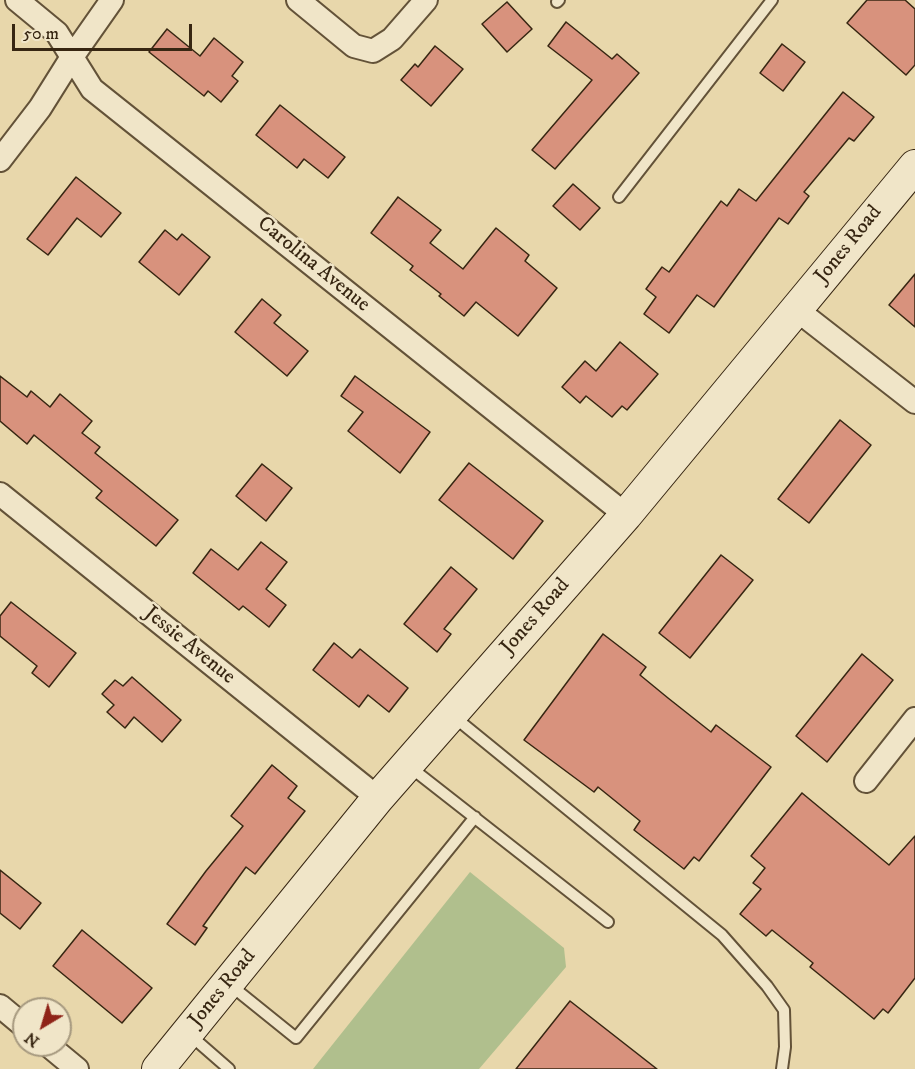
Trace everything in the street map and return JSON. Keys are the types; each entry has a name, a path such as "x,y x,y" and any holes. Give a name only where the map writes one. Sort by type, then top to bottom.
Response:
{"street":[{"name":"Carolina Avenue","path":"17,0 57,33 92,89 626,515"},
{"path":"0,160 40,108 112,0"},
{"path":"298,0 354,46 373,51 392,39 426,0"},
{"name":"Jones Road","path":"158,1069 378,798 626,515 915,166"},
{"path":"797,310 915,402"},
{"name":"Jessie Avenue","path":"0,494 378,798"},
{"path":"866,781 915,720"},
{"path":"0,1006 12,1016"},
{"path":"62,1057 77,1069"}],"lane":[{"path":"619,197 772,0"},
{"path":"451,714 722,935 767,986 784,1010 785,1047 782,1069"},
{"path":"407,765 608,922"},
{"path":"228,983 296,1038 475,818"},
{"path":"187,1033 229,1069"}],"green space":[{"path":"470,872 564,948 566,967 479,1069 313,1069"}],"building":[{"path":"867,0 905,0 915,9 915,65 906,75 847,23"},
{"path":"507,2 532,29 507,52 482,24"},
{"path":"566,22 612,59 617,54 639,73 555,169 532,150 592,80 548,46"},
{"path":"167,29 200,56 214,38 243,62 232,76 238,81 221,102 208,91 204,96 149,52"},
{"path":"782,44 805,62 783,91 760,73"},
{"path":"435,46 463,69 431,106 401,80 415,64 418,67"},
{"path":"843,92 874,117 854,141 849,138 804,192 809,196 788,224 779,218 714,307 697,295 669,333 644,314 656,297 646,289 662,267 669,272 721,201 727,206 739,189 756,201"},
{"path":"280,105 345,157 328,178 304,159 297,168 256,135"},
{"path":"76,177 121,213 101,237 77,218 48,255 27,239"},
{"path":"573,184 600,208 580,230 553,206"},
{"path":"398,197 441,230 430,243 463,269 496,228 529,255 525,261 557,288 518,336 476,302 464,316 439,296 441,294 410,270 413,266 371,233"},
{"path":"165,230 177,240 182,234 210,257 179,295 139,262"},
{"path":"915,274 915,327 889,305"},
{"path":"262,299 281,315 274,323 308,351 287,376 235,332"},
{"path":"620,342 658,374 627,410 622,406 612,417 586,396 580,403 562,387 585,361 596,371"},
{"path":"0,376 27,397 31,391 50,407 60,394 92,421 82,433 100,447 95,453 178,520 156,546 96,498 102,491 34,435 27,444 0,421"},
{"path":"355,376 430,432 400,473 348,431 363,412 341,396"},
{"path":"840,420 871,445 809,523 778,499"},
{"path":"469,463 543,521 513,559 439,500"},
{"path":"262,464 292,488 266,521 236,496"},
{"path":"261,542 287,562 266,589 286,605 269,627 243,606 239,610 193,573 211,549 238,570"},
{"path":"721,555 753,580 690,658 659,633"},
{"path":"451,567 477,589 444,629 451,634 437,652 404,624"},
{"path":"11,602 76,653 49,687 32,673 37,666 0,636 0,616"},
{"path":"603,634 646,667 640,675 668,698 711,732 716,725 771,767 699,861 694,857 684,869 634,830 640,821 598,787 594,792 524,740"},
{"path":"334,643 352,658 360,649 408,688 389,712 368,695 359,707 313,670"},
{"path":"862,654 893,680 827,762 796,736"},
{"path":"132,677 181,720 162,742 134,717 125,728 107,712 114,705 102,694 115,680 123,686"},
{"path":"272,765 297,786 288,798 305,811 255,874 246,867 203,926 207,928 195,945 167,924 243,826 231,816"},
{"path":"802,793 889,865 915,836 915,978 888,1013 883,1009 874,1019 810,967 813,963 772,930 766,936 740,914 761,889 753,883 765,868 751,856"},
{"path":"0,870 41,903 20,929 0,913"},
{"path":"82,930 152,988 122,1023 53,966"},
{"path":"570,1001 657,1069 516,1069"}]}
